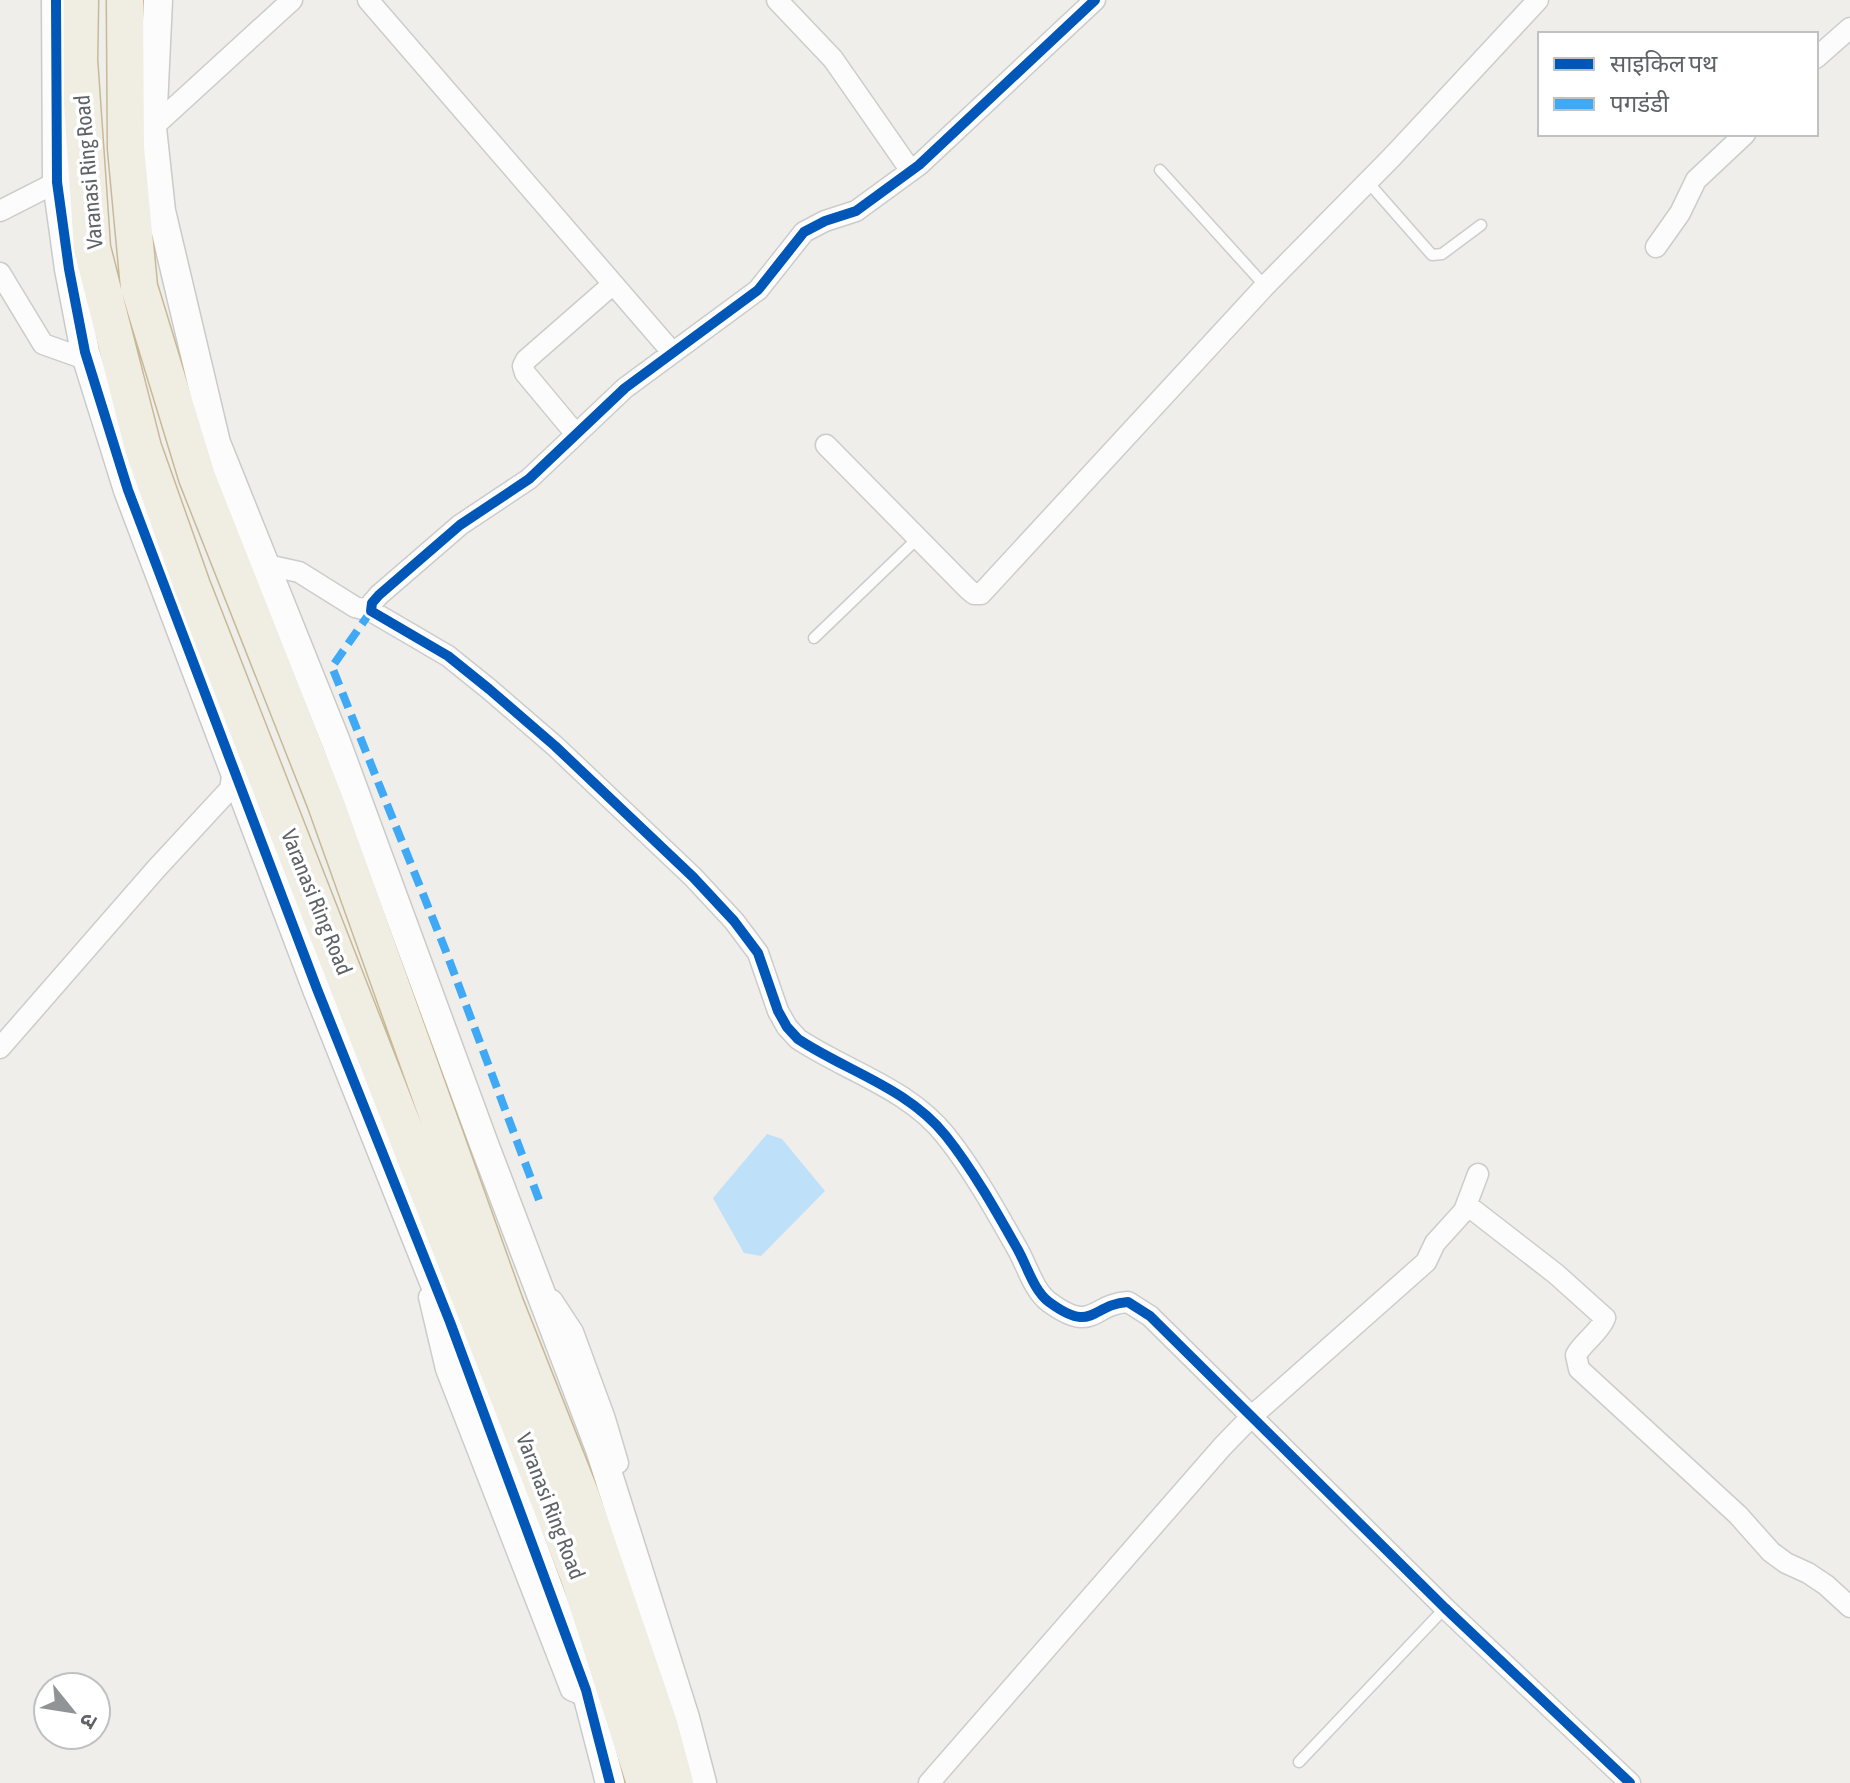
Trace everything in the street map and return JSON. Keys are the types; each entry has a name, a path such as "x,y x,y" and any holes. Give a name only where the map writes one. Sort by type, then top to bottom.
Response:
{"highway":[{"name":"Varanasi Ring Road","path":"80,0 79,60 92,248 143,448 192,586 579,1577 645,1783"},
{"path":"125,0 126,148 139,287 197,477 325,801 505,1304 581,1496 659,1724 675,1783"}],"street":[{"path":"56,0 57,182 69,269 88,360 128,490 233,771 450,1322 587,1697 610,1783"},
{"path":"158,0 152,128 161,211 216,443 336,742 600,1449 685,1718 702,1783"},
{"path":"152,128 292,0"},
{"path":"368,0 672,352"},
{"path":"777,0 846,76 911,171"},
{"path":"371,611 372,603 379,595 460,525 529,479 625,388 758,290 804,232 856,211 911,171 1095,0"},
{"path":"826,445 968,589 974,594 981,594 1265,286 1538,0"},
{"path":"1818,56 1850,28"},
{"path":"1656,247 1680,213 1696,180 1743,136"},
{"path":"0,211 57,182"},
{"path":"0,273 43,344 88,360"},
{"path":"575,433 525,373 523,366 526,360 613,284"},
{"path":"267,565 299,572 355,607 371,611 448,656 555,746 693,877 734,921 758,953 778,1011 798,1039 889,1090 927,1116 944,1134 991,1205 1038,1289 1049,1302 1076,1316 1087,1318 1120,1302 1137,1306 1445,1608 1630,1783"},
{"path":"0,1048 230,789 233,771"},
{"path":"929,1783 1222,1447 1252,1416 1426,1262 1435,1243 1467,1205 1478,1174"},
{"path":"1467,1205 1556,1274 1605,1318 1601,1328 1584,1341 1576,1355 1579,1369 1738,1515 1771,1552 1808,1573 1850,1607"}],"lane":[{"path":"1160,170 1265,286"},
{"path":"1367,181 1432,255 1442,254 1481,225"},
{"path":"814,638 918,538"},
{"path":"1299,1762 1445,1608"}],"water":[{"path":"767,1134 782,1139 825,1191 761,1256 744,1253 713,1198"}],"marked path":[{"path":"371,611 332,667 445,949 539,1200"}],"cycle path":[{"path":"56,0 57,182 85,352 128,490 317,989 450,1322 586,1690 610,1783"},
{"path":"1095,0 919,165 856,211 804,232 758,290 625,388 529,479 460,525 379,595 372,603 371,611 448,656 489,689 555,746 693,877 734,921 758,953 778,1011 798,1039 895,1093 931,1119 975,1177 1035,1285 1049,1302 1064,1312 1084,1317 1128,1302 1150,1316 1445,1608 1630,1783"}]}
